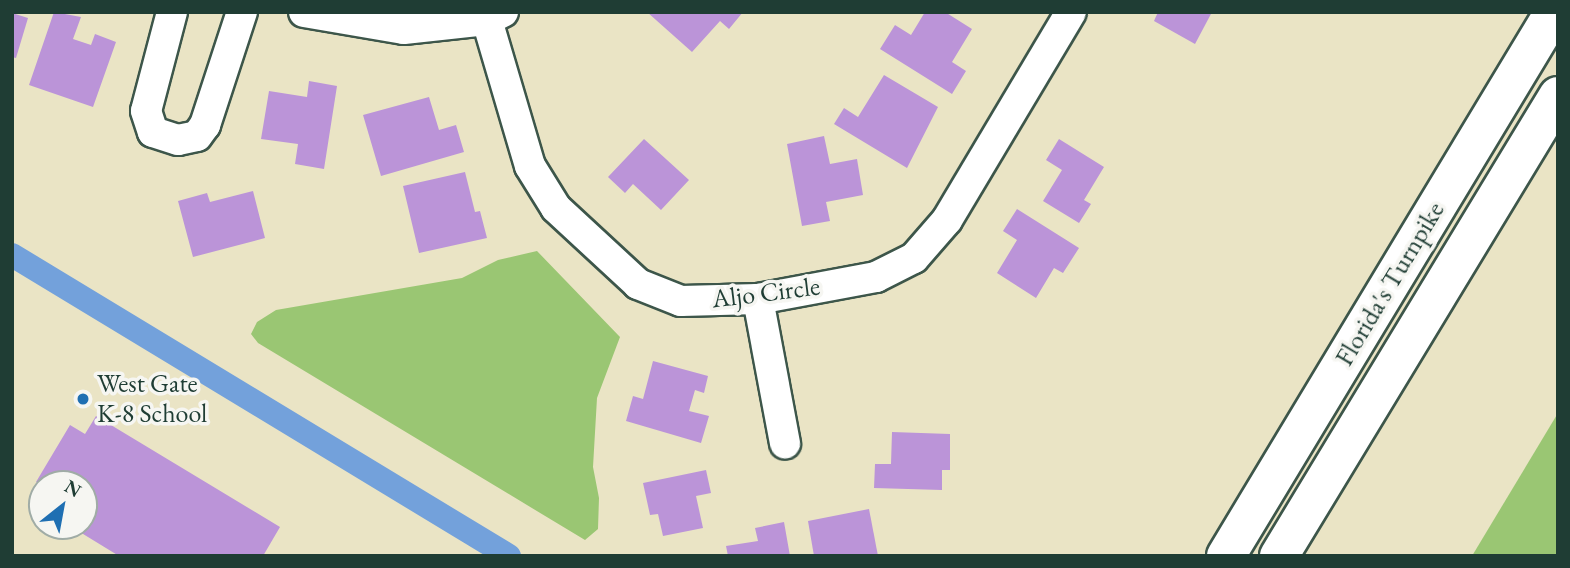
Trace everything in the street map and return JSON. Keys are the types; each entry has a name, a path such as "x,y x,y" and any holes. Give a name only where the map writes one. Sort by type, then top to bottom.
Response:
{"highway":[{"name":"Florida's Turnpike","path":"1226,556 1554,12"},
{"name":"Florida's Turnpike","path":"1279,556 1558,96"}],"street":[{"path":"172,12 146,111 153,132 178,140 197,136 205,125 242,12"},
{"path":"304,12 404,29 495,16"},
{"name":"Aljo Circle","path":"495,16 530,166 556,208 638,284 681,301 758,299 876,277 914,258 947,220 1071,12"},
{"path":"758,299 785,443"}],"green space":[{"path":"537,251 620,337 597,398 593,467 599,498 598,529 585,540 258,343 251,334 257,322 276,310 462,278 498,260"},
{"path":"1558,413 1558,556 1472,556"}],"building":[{"path":"54,12 81,17 73,39 91,45 95,34 116,42 93,107 29,85"},
{"path":"647,12 743,12 729,29 720,21 692,52"},
{"path":"925,12 945,12 972,29 952,62 966,71 952,94 880,49 895,25 911,35"},
{"path":"1158,12 1212,12 1195,44 1154,21"},
{"path":"12,13 28,18 16,58 12,57"},
{"path":"884,75 938,107 907,168 834,124 844,108 858,117"},
{"path":"309,81 337,86 324,169 295,164 298,144 261,139 269,91 307,97"},
{"path":"429,97 439,130 456,125 464,152 381,176 363,115"},
{"path":"824,136 830,164 857,159 863,195 826,202 830,221 802,226 787,144"},
{"path":"644,139 689,180 661,210 633,184 625,193 608,177"},
{"path":"1059,139 1104,167 1084,200 1091,204 1079,223 1043,201 1062,170 1046,160"},
{"path":"465,172 475,212 480,211 487,238 419,253 403,186"},
{"path":"253,191 265,238 193,257 178,201 207,193 210,202"},
{"path":"1017,209 1079,248 1063,273 1054,268 1036,298 997,273 1017,240 1003,231"},
{"path":"653,361 708,376 704,393 695,390 689,411 709,416 701,443 626,421 633,396 643,399"},
{"path":"96,416 280,527 263,556 119,556 93,540 98,540 98,470 43,470 70,425 85,434"},
{"path":"892,432 950,434 950,470 942,470 942,490 874,488 875,464 891,464"},
{"path":"706,470 711,493 696,496 703,528 663,536 658,514 650,515 643,483"},
{"path":"869,509 878,556 814,556 808,521"},
{"path":"784,522 790,556 728,556 726,546 758,541 755,528"}],"waterway":[{"path":"12,255 509,556"}],"place":[{"name":"West Gate K-8 School","path":"83,399"}]}
